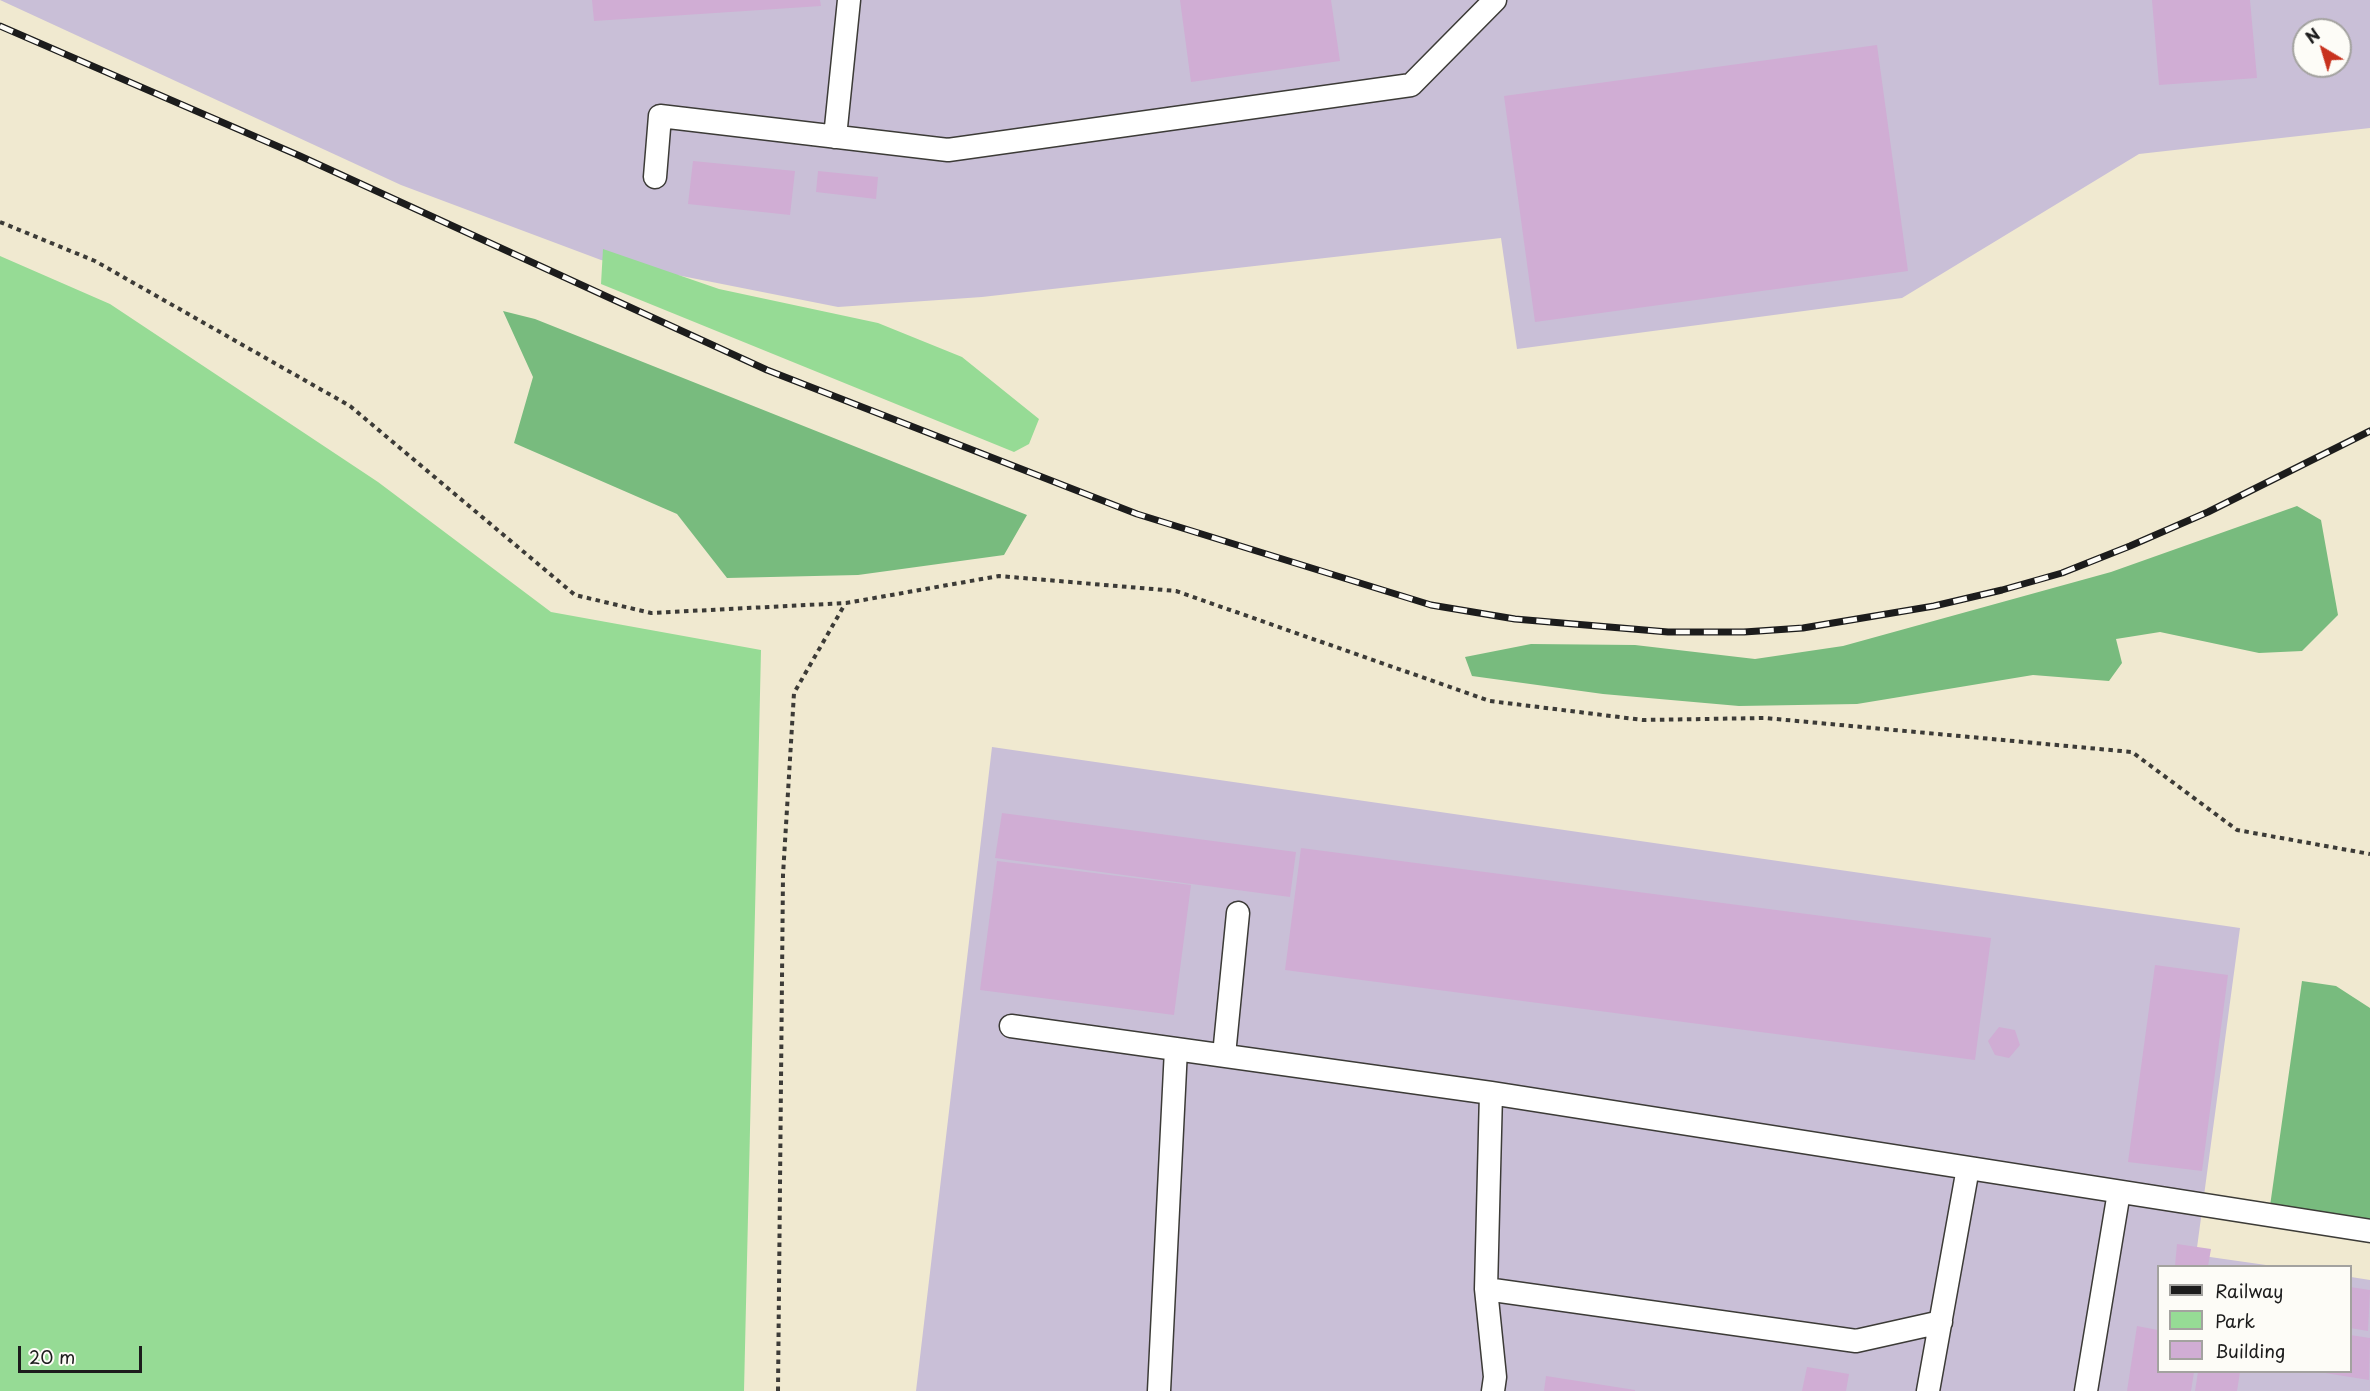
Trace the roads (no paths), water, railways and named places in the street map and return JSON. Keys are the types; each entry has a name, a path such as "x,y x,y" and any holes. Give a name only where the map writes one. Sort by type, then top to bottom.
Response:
{"lane":[{"path":"835,137 849,0"},
{"path":"655,177 660,116 948,150 1411,85 1495,0"},
{"path":"1224,1055 1239,913"},
{"path":"1011,1026 1491,1093 2370,1231"},
{"path":"1158,1391 1176,1049"},
{"path":"1491,1093 1486,1289 1495,1377 1493,1391"},
{"path":"1928,1391 1968,1168"},
{"path":"2086,1391 2119,1192"},
{"path":"1486,1289 1856,1341 1941,1322"}],"railway":[{"path":"0,26 300,156 767,370 1137,514 1431,605 1515,619 1668,632 1744,632 1803,628 1934,606 2062,573 2130,546 2208,512 2370,431"}]}
